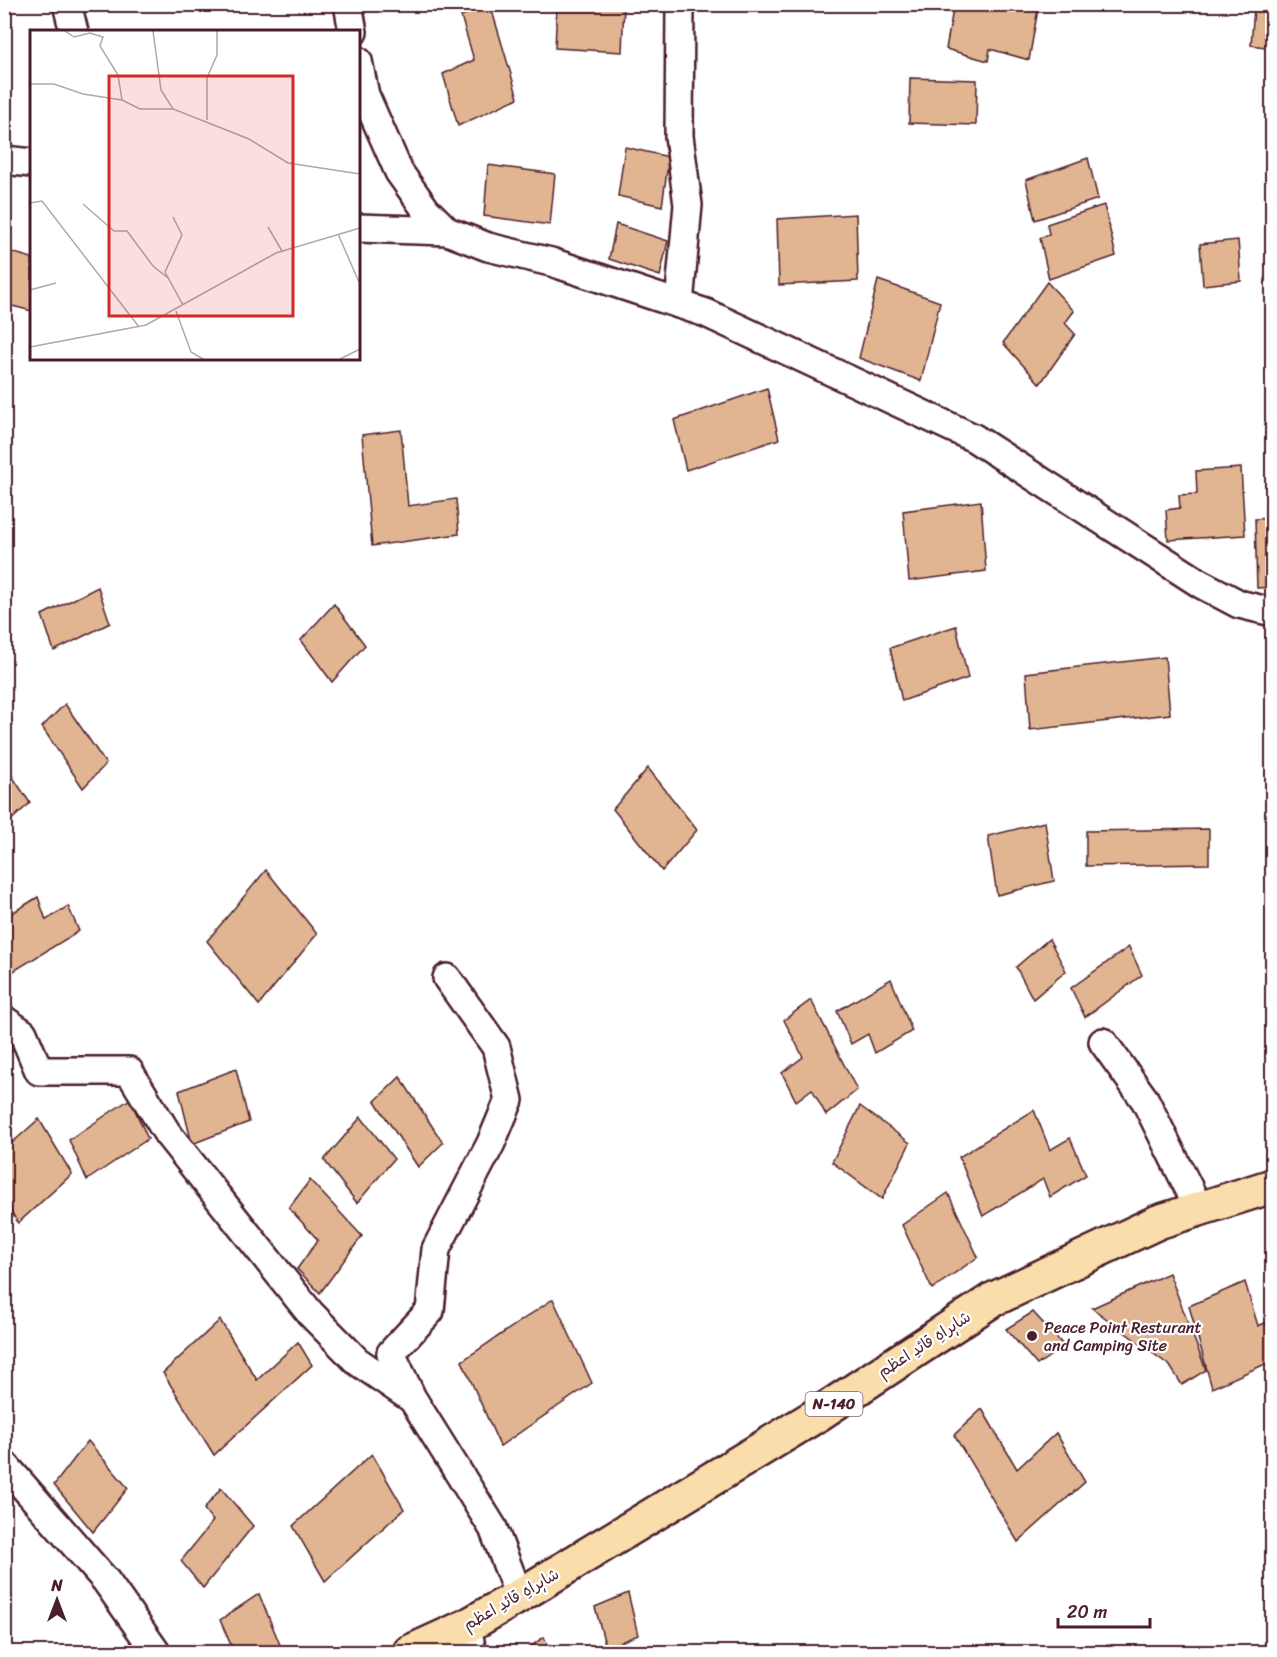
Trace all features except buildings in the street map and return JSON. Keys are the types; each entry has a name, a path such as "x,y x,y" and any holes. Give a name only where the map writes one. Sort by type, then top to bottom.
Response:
{"highway":[{"name":"شاہراہِ قائدِ اعظم","path":"410,1653 470,1639 519,1596 817,1415 992,1300 1158,1222 1272,1186"}],"street":[{"path":"67,4 74,30"},
{"path":"348,4 353,30"},
{"path":"679,304 688,205 679,136 680,4"},
{"path":"360,71 365,95 399,172 426,210 447,231"},
{"path":"4,160 30,163"},
{"path":"360,228 447,231 488,247 551,262 706,314 974,438 1201,584 1239,604 1272,612"},
{"path":"447,978 496,1047 509,1100 491,1143 436,1249 430,1311 391,1353 412,1398 493,1528 519,1596"},
{"path":"4,1020 23,1033 39,1071 129,1071 167,1133 310,1313 357,1361 412,1398"},
{"path":"1103,1042 1145,1100 1199,1209"},
{"path":"4,1464 106,1581 156,1653"}],"place":[{"name":"Peace Point Resturant and Camping Site","path":"1032,1336"}]}
